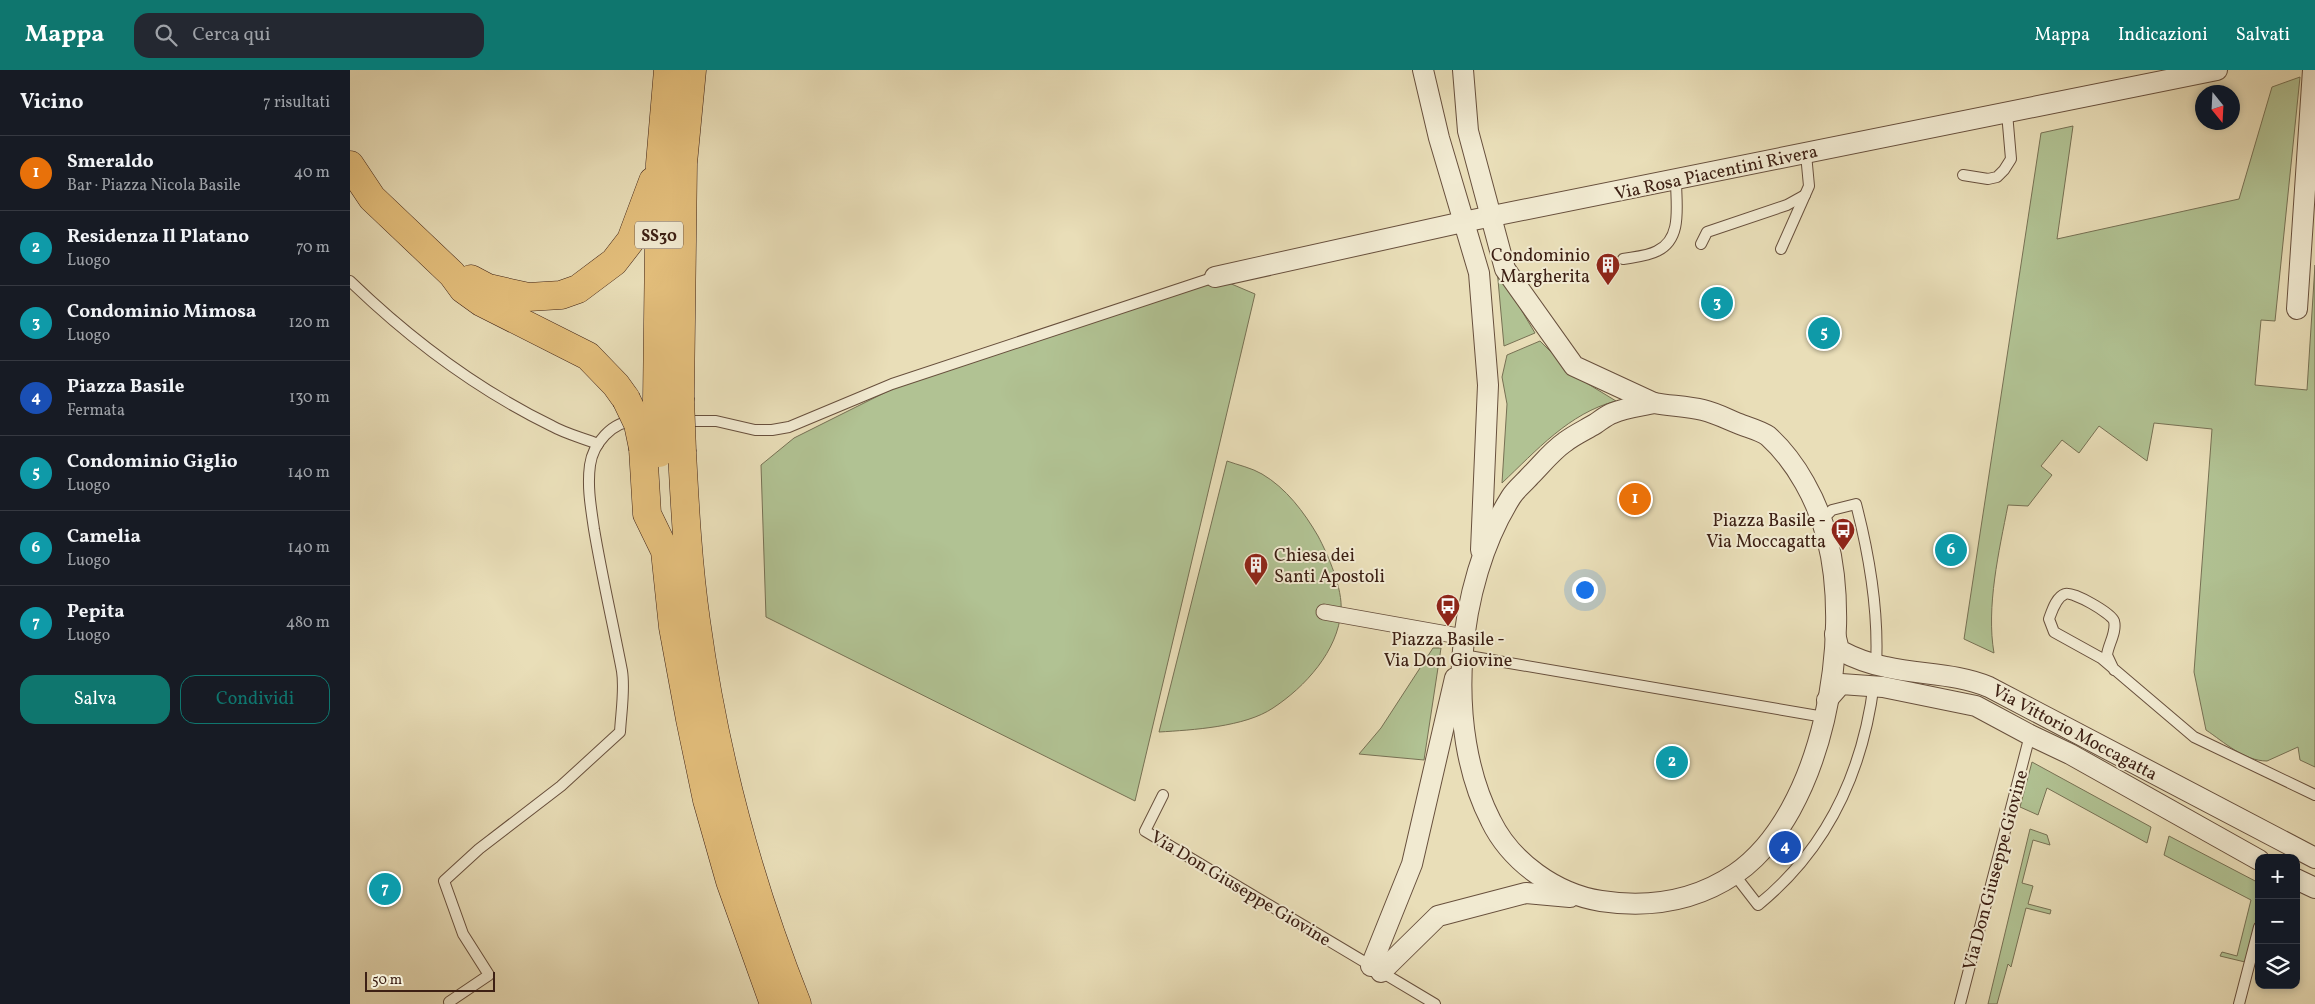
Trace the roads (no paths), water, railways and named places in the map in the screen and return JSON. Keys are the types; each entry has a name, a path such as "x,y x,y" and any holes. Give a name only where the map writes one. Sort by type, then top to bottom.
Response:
{"highway":[{"name":"SS30","path":"668,70 660,164 668,399"},
{"name":"SS30","path":"676,548 661,451 668,399 683,163 692,70"},
{"path":"452,274 470,278 488,288 528,297 561,295 578,289 614,262 631,240 660,164"},
{"path":"350,165 372,198 452,274 463,289 482,302 588,356 616,385 626,399 638,424 661,451 647,514 676,548 700,648 728,793 750,873 798,1004"},
{"path":"676,548 673,627 707,800 730,881 774,1004"}],"street":[{"path":"1376,969 1412,864 1463,646 1481,557 1488,385 1478,273 1439,138 1423,70"},
{"path":"1463,70 1468,131 1505,269 1574,366 1654,404"},
{"name":"Via Rosa Piacentini Rivera","path":"1216,277 1463,222 1491,218 2218,70"},
{"path":"2297,309 2313,70"},
{"path":"1376,969 1438,916 1526,893 1626,904 1664,902 1700,892 1734,874 1764,847 1788,812 1808,773 1826,709 1832,681 1837,606 1828,538 1806,480 1766,434 1703,410 1654,404 1613,412 1564,442 1512,494 1481,557"},
{"path":"1324,612 1463,646"},
{"name":"Via Vittorio Moccagatta","path":"1835,632 1839,650 1856,659 1967,680 1989,687 2315,858"},
{"path":"1463,646 1463,704 1467,740 1474,780 1492,824 1513,853 1527,866 1568,892 1587,899"},
{"name":"Via Vittorio Moccagatta","path":"1826,709 1841,684 1874,686 1968,703 1986,710 2030,735 2070,754 2255,858"},
{"path":"2300,881 2315,888"}],"lane":[{"path":"1963,175 1988,179 1997,177 2004,170 2012,158 2007,113"},
{"path":"1781,249 1809,186 1806,154"},
{"path":"1623,259 1656,252 1668,244 1676,232 1676,180"},
{"path":"1701,244 1707,232 1787,205 1805,195"},
{"path":"449,1002 489,975 463,934 444,881 479,849 561,786 620,732 622,674 601,569 589,493 590,464 598,444 609,431 624,421 716,420 755,430 789,427 892,384 1216,277"},
{"path":"350,281 383,312 474,382 552,427 598,444"},
{"path":"1734,874 1758,905 1785,882 1815,846 1847,786 1866,732 1876,664 1876,607 1864,533 1856,504 1832,510 1821,521"},
{"path":"2114,670 2107,655 2114,629 2113,618 2069,593 2063,594 2058,598 2050,616 2049,622 2052,629 2096,655 2194,737 2315,795"},
{"path":"1463,646 1826,709"},
{"name":"Via Don Giuseppe Giovine","path":"1960,1004 2030,735"},
{"name":"Via Don Giuseppe Giovine","path":"1163,795 1145,831 1435,1004"},
{"path":"2239,1004 2255,942"}],"place":[{"name":"Condominio Margherita","path":"1608,286"},
{"name":"Condominio Mimosa","path":"1717,303"},
{"name":"Condominio Giglio","path":"1824,333"},
{"name":"Smeraldo","path":"1635,499"},
{"name":"Camelia","path":"1951,550"},
{"name":"Piazza Basile - Via Moccagatta","path":"1843,551"},
{"name":"Chiesa dei Santi Apostoli","path":"1256,586"},
{"name":"Piazza Basile - Via Don Giovine","path":"1448,627"},
{"name":"Residenza Il Platano","path":"1672,762"},
{"name":"Piazza Basile","path":"1785,847"},
{"name":"Pepita","path":"385,889"}]}
